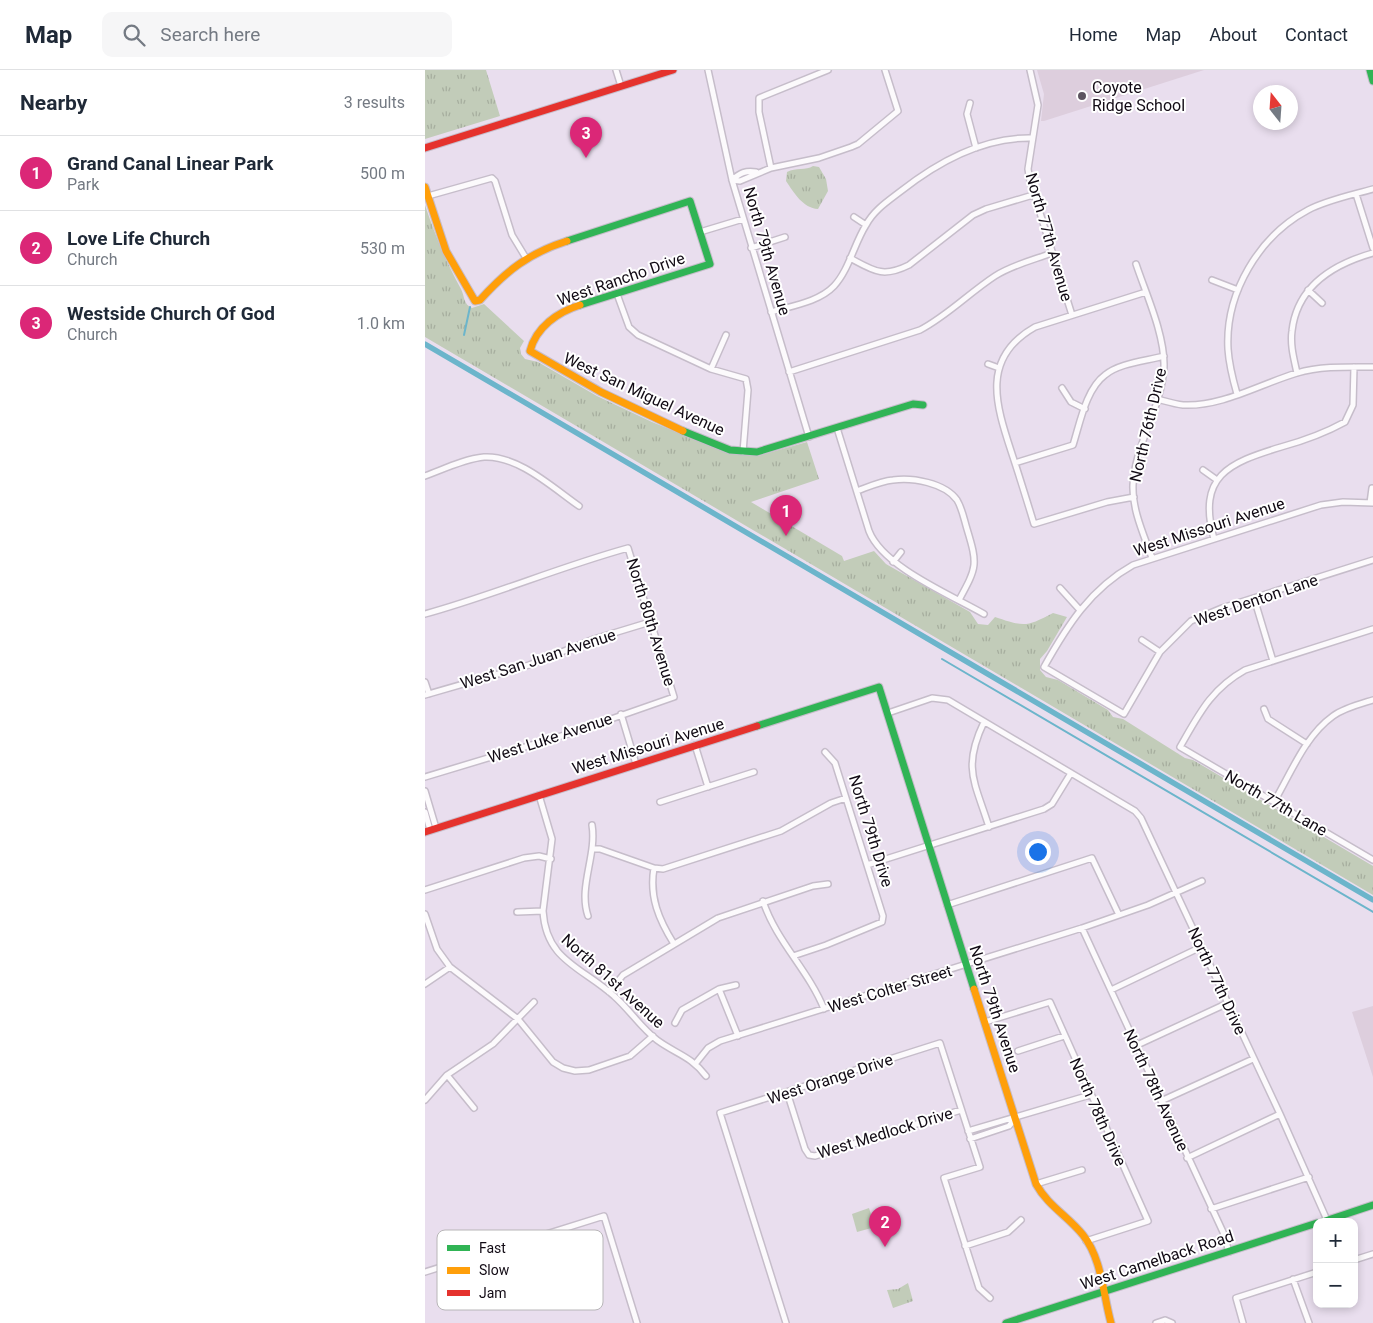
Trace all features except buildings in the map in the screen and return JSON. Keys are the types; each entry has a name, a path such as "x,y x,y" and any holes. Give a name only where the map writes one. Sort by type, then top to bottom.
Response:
{"street":[{"path":"616,70 621,86"},
{"path":"425,148 673,70"},
{"name":"North 79th Avenue","path":"708,70 732,180 809,437"},
{"path":"771,168 759,112 759,98 828,70"},
{"path":"732,180 738,174 749,171 756,172 819,158 858,144 898,111 885,70"},
{"name":"North 77th Avenue","path":"1030,70 1038,105 1028,169 1033,195 1072,315"},
{"path":"1370,70 1373,81"},
{"path":"970,103 967,114 976,148"},
{"path":"771,312 817,297 834,286 876,210 937,164 976,148 1014,138 1032,138"},
{"path":"428,196 492,178 495,181 512,234 526,258"},
{"path":"425,186 446,251 475,301 480,300 499,279 526,258 560,242 691,201 700,232 743,219"},
{"path":"1237,394 1228,349 1229,329 1238,290 1256,255 1282,228 1310,209 1373,189"},
{"path":"1356,194 1373,248"},
{"path":"849,258 873,270 886,273 899,270 909,265 973,215 986,209 1033,195"},
{"path":"854,218 866,225"},
{"name":"West Rancho Drive","path":"530,351 530,346 553,317 570,308 710,264 700,232"},
{"path":"751,248 785,237"},
{"path":"1297,373 1292,331 1296,314 1308,290 1330,270 1351,259 1373,253"},
{"path":"789,372 920,330 935,322 1008,268 1052,254"},
{"name":"North 76th Drive","path":"1136,264 1164,356 1164,369 1157,399 1134,474 1133,496 1152,558"},
{"path":"1212,280 1238,290"},
{"path":"1308,290 1322,303"},
{"path":"1133,496 1034,524 997,404 996,378 1010,347 1026,332 1035,327 1145,292"},
{"path":"617,294 629,327 638,335 711,369 746,379 748,390 743,452"},
{"path":"711,369 726,335"},
{"name":"West San Miguel Avenue","path":"530,351 601,392 653,418 720,446 743,452 757,452 913,404 923,405"},
{"path":"1015,463 1073,445 1096,384 1105,374 1115,369 1164,356"},
{"path":"988,364 999,368"},
{"path":"1214,539 1210,525 1208,505 1217,480 1229,466 1254,455 1332,430 1345,422 1353,405 1354,367"},
{"path":"1157,399 1181,405 1197,404 1237,394 1297,373 1373,367"},
{"path":"1062,388 1071,402 1085,409"},
{"path":"1349,416 1356,420"},
{"path":"837,428 872,539 893,562 984,614"},
{"path":"425,476 467,461 485,457 508,461 526,470 579,506"},
{"path":"1203,470 1217,480"},
{"path":"857,491 893,480 903,479 927,483 953,496 960,506 975,563 974,573 959,600"},
{"name":"West Missouri Avenue","path":"1124,714 1044,667 1079,609 1122,572 1152,558 1321,505 1343,502 1372,503 1372,488"},
{"name":"North 80th Avenue","path":"425,614 488,596 581,561 628,548 674,697"},
{"path":"893,562 901,552"},
{"name":"West Denton Lane","path":"1124,714 1159,652 1191,621 1254,598 1373,560"},
{"path":"1060,588 1079,609"},
{"path":"1254,598 1273,661 1373,629"},
{"name":"West San Juan Avenue","path":"427,695 529,665 594,639 651,622"},
{"path":"1142,640 1159,652"},
{"name":"North 77th Lane","path":"1273,661 1245,670 1218,688 1208,699 1180,747 1373,860"},
{"path":"425,682 427,695"},
{"name":"North 79th Avenue","path":"879,687 1036,1184 1049,1206 1078,1229 1087,1241 1111,1323"},
{"name":"West Missouri Avenue","path":"431,830 879,687"},
{"name":"West Luke Avenue","path":"425,777 571,733 674,697"},
{"name":"North 77th Drive","path":"888,713 938,698 948,700 1138,814 1280,1114 1309,1178 1323,1218"},
{"path":"1275,802 1307,744 1321,727 1335,715 1373,700"},
{"path":"1264,709 1267,719 1307,744"},
{"path":"621,714 637,764"},
{"path":"984,722 972,750 971,767 989,827"},
{"path":"695,746 708,787"},
{"name":"North 79th Drive","path":"793,956 826,945 882,922 883,916 835,763 825,752"},
{"path":"659,802 754,772"},
{"path":"867,865 1049,807 1071,773"},
{"path":"425,791 431,830"},
{"name":"North 81st Avenue","path":"539,795 551,832 551,859 543,911 547,935 557,952 581,974 609,992 653,1036 696,1063 706,1076"},
{"path":"592,849 611,852 654,868 675,866 781,831 831,803 846,798"},
{"path":"425,812 431,830"},
{"path":"588,916 584,904 592,849 592,825"},
{"path":"425,890 524,858 539,856 551,859"},
{"path":"947,905 1092,858 1119,915"},
{"path":"654,868 652,886 654,900 659,916 674,944"},
{"name":"West Colter Street","path":"696,1063 712,1045 1082,928 1176,893 1202,881"},
{"path":"609,992 623,976 723,915 813,886 829,884"},
{"path":"763,901 768,914 813,985 823,1010"},
{"path":"517,912 543,911"},
{"path":"425,914 437,948 450,967 518,1019 553,1062 563,1068 575,1071 589,1070 630,1056 653,1036"},
{"name":"North 78th Avenue","path":"1082,928 1229,1252"},
{"path":"1111,990 1201,947"},
{"path":"425,984 450,967"},
{"path":"675,1023 682,1010 719,990 736,986"},
{"path":"719,990 738,1036"},
{"path":"425,1100 447,1075 493,1044 534,1002"},
{"name":"North 78th Drive","path":"985,1022 1049,1002 1148,1221 1087,1241"},
{"path":"1135,1046 1228,1003"},
{"path":"1018,1051 1064,1036"},
{"name":"West Orange Drive","path":"786,1323 720,1113 940,1044 961,1110"},
{"path":"1161,1101 1253,1059"},
{"path":"447,1075 474,1108"},
{"name":"West Medlock Drive","path":"787,1092 809,1155 815,1156 961,1110"},
{"path":"968,1131 1015,1119 1090,1095"},
{"path":"961,1110 979,1168 943,1178 979,1288 990,1298"},
{"path":"1187,1158 1280,1114"},
{"path":"970,1139 1009,1126 1015,1119"},
{"path":"1036,1184 1081,1170"},
{"path":"1211,1209 1309,1178"},
{"path":"1333,1218 1373,1205"},
{"path":"559,1230 604,1216 637,1323"},
{"path":"965,1246 1009,1232 1021,1220"},
{"name":"West Camelback Road","path":"1006,1323 1313,1224"},
{"path":"1358,1259 1373,1254"},
{"path":"425,1272 437,1268"},
{"path":"1243,1323 1236,1298 1313,1273"},
{"path":"1293,1279 1309,1323"},
{"path":"1156,1323 1165,1320 1173,1323"}],"shaded area":[{"name":"Coyote Ridge School","path":"1037,70 1204,70 1041,121 1044,94"},
{"path":"1373,1006 1373,1077 1352,1012"}],"green space":[{"path":"425,70 486,70 500,116 425,139"},
{"path":"813,166 819,167 826,179 828,191 818,209 803,203 786,181 787,172"},
{"path":"425,205 441,248 466,302 472,308 484,304 524,341 520,348 521,354 525,359 538,362 597,396 652,422 728,453 758,456 807,442 819,479 751,502 842,556 844,561 874,551 886,564 970,612 978,624 988,625 995,617 1013,623 1025,624 1037,621 1053,613 1067,617 1047,651 1040,659 1040,670 1046,677 1058,680 1108,710 1113,717 1123,719 1185,758 1193,760 1373,866 1373,895 425,337"},
{"path":"869,1208 875,1227 857,1232 852,1214"},
{"path":"908,1283 913,1301 893,1308 887,1290 898,1289"}],"waterway":[{"path":"464,335 470,307"},
{"path":"425,344 1373,900"},
{"path":"942,659 1373,912"}],"traffic: fast":[{"path":"1370,70 1373,81"},
{"path":"567,241 690,201 710,264 580,305"},
{"path":"683,431 730,450 757,452 913,404 923,405"},
{"path":"757,726 879,687 974,989"},
{"path":"1334,1218 1373,1205"},
{"path":"1006,1323 1313,1224"}],"traffic: slow":[{"path":"425,187 446,251 475,301 480,300 499,280 519,264 541,251 567,241"},
{"path":"580,305 556,316 549,322 537,335 530,351 601,392 683,431"},
{"path":"974,989 1036,1184 1046,1199 1077,1228 1089,1244 1098,1266 1111,1323"}],"traffic: jam":[{"path":"425,148 673,70"},
{"path":"425,832 757,726"}],"place":[{"name":"Coyote Ridge School","path":"1082,96"},
{"name":"Westside Church Of God","path":"586,158"},
{"name":"Grand Canal Linear Park","path":"786,536"},
{"name":"Love Life Church","path":"885,1247"}]}
